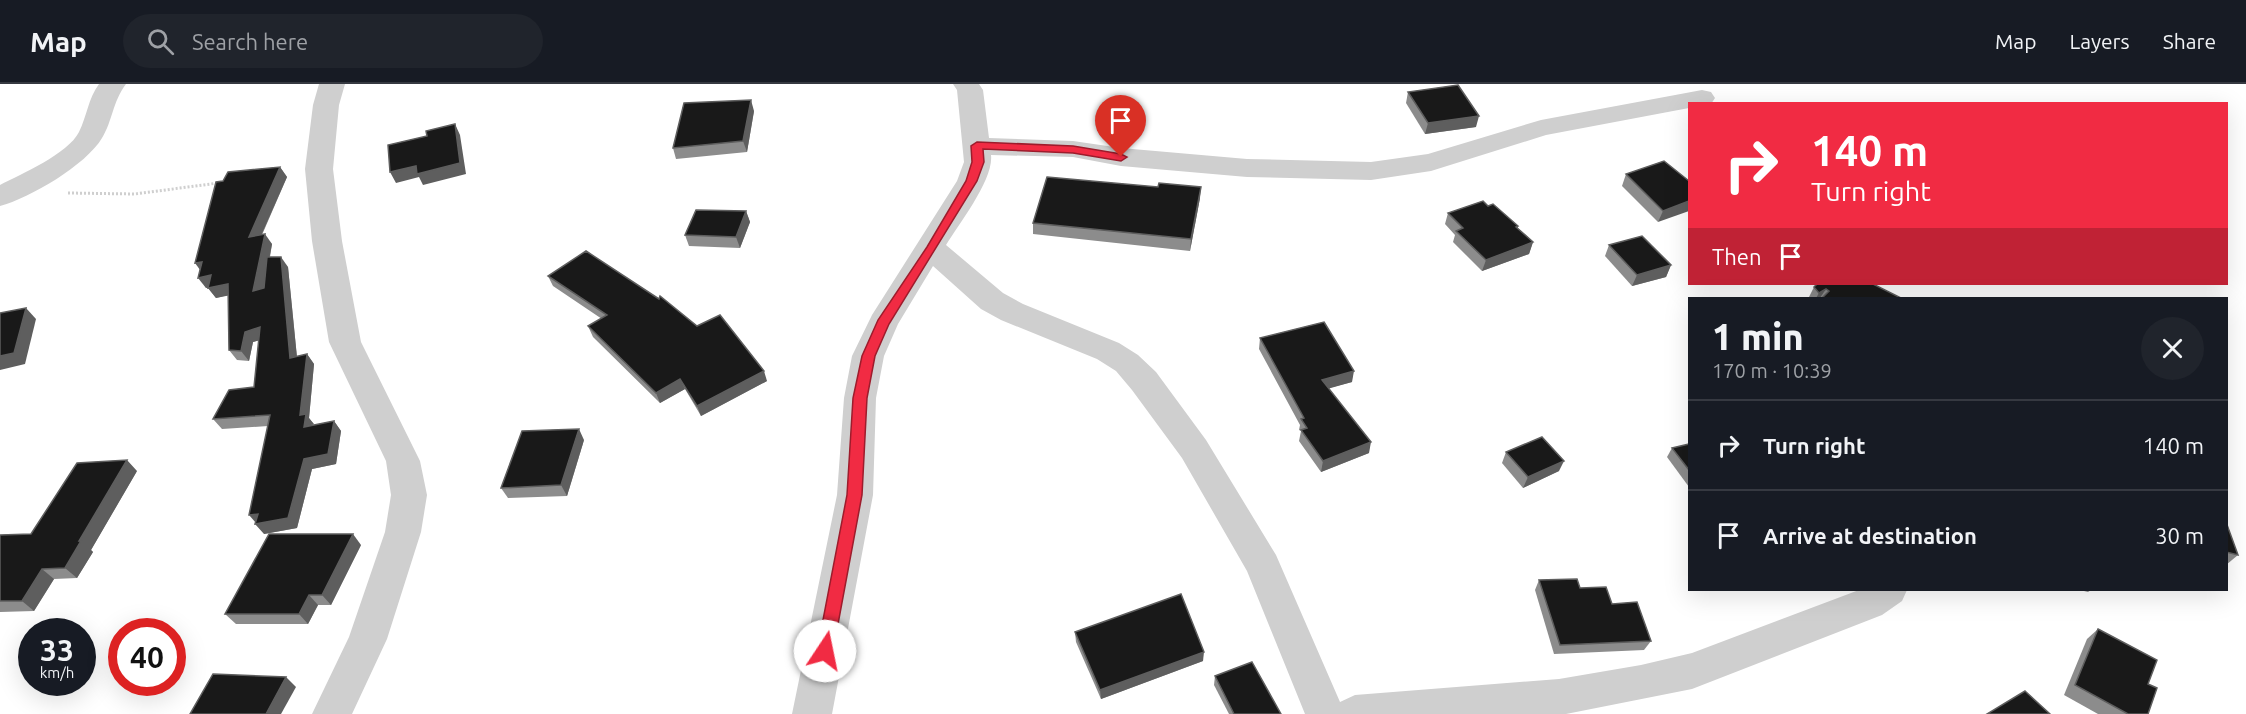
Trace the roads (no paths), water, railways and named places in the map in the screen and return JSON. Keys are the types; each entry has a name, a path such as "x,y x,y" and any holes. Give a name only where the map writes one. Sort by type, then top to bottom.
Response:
{"street":[{"path":"8,192 82,147 94,129 101,99 113,84"},
{"path":"332,84 326,105 319,169 327,241 345,342 403,461 408,512 368,639 332,714"},
{"path":"812,714 855,495 860,398 868,356 883,323 932,249 971,181 978,162 966,84"},
{"path":"977,146 1073,149 1121,157 1247,168 1371,171 1431,162 1542,128 1702,99"},
{"path":"932,249 992,301 1012,312 1108,351 1127,363 1144,381 1194,449 1263,566 1325,714"},
{"path":"1355,714 1559,697 1682,673 1869,603 1887,591"}]}
